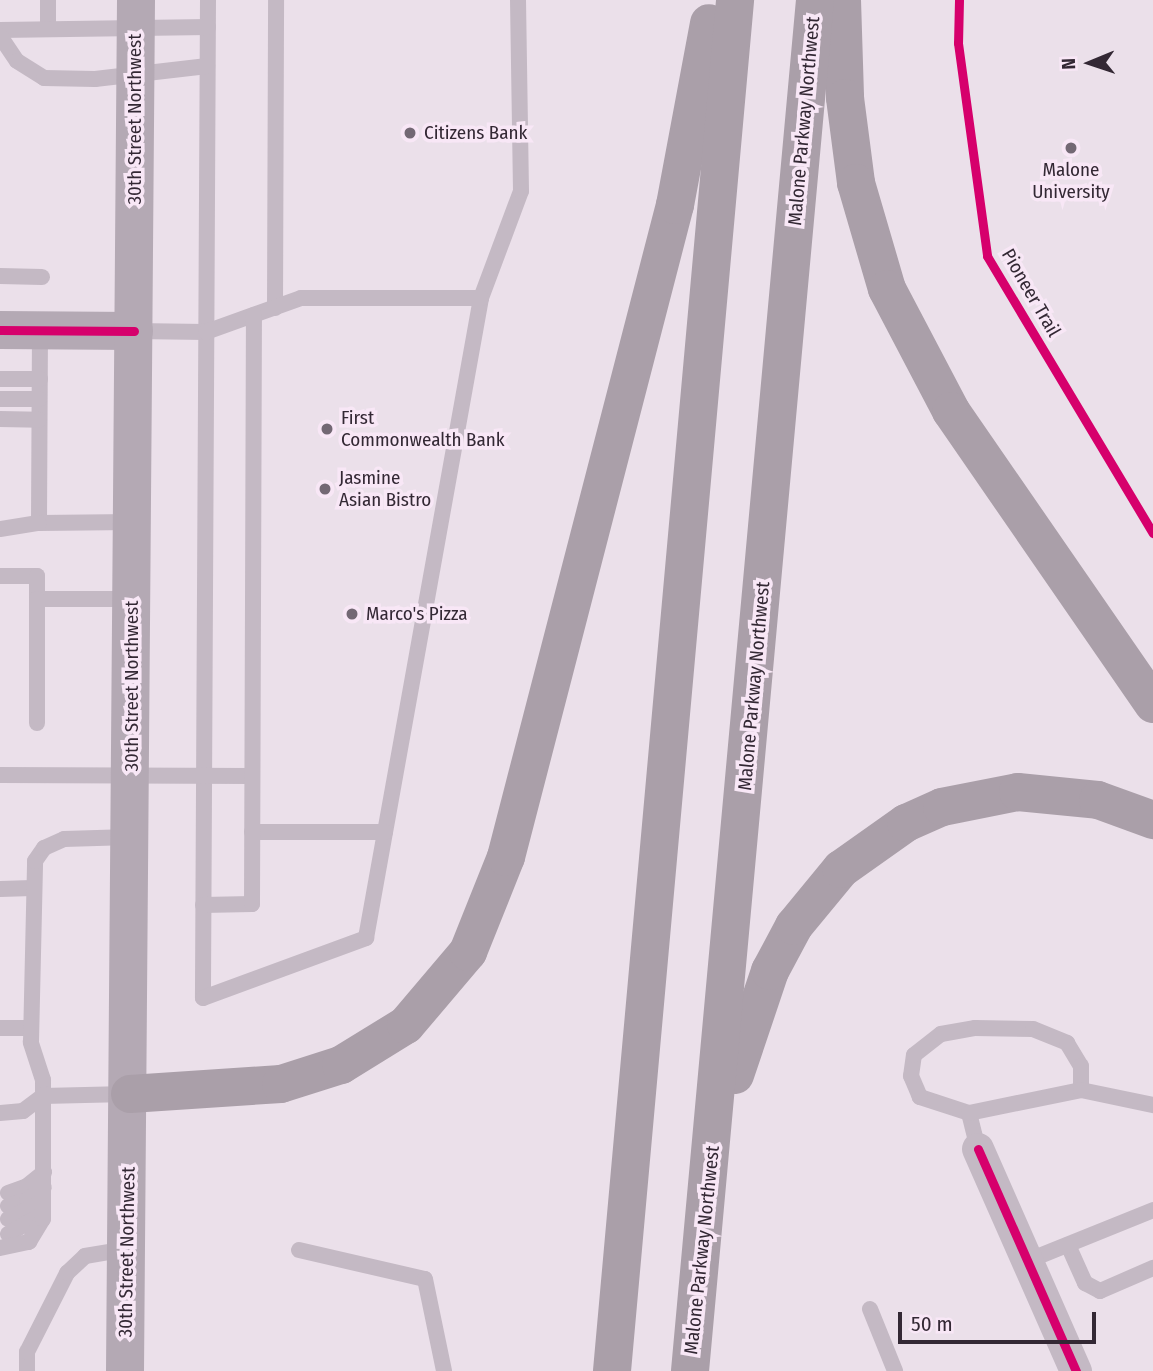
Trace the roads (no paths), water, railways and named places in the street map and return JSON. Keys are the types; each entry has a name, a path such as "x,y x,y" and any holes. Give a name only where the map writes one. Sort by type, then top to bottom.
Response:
{"highway":[{"path":"130,1094 281,1084 341,1065 406,1025 435,997 468,952 506,858 675,205 712,0"},
{"path":"612,1371 735,0"},
{"name":"Malone Parkway Northwest","path":"690,1371 815,0"},
{"path":"842,0 845,98 856,183 887,289 951,411 1153,704"},
{"path":"709,1179 733,1081 770,971 793,926 815,898 871,845 942,807 1018,792 1098,800 1153,820"}],"main road":[{"name":"30th Street Northwest","path":"125,1371 130,1094 136,13"},
{"path":"0,330 134,331"}],"street":[{"path":"978,1149 1076,1371"}],"lane":[{"path":"48,0 48,29"},
{"path":"208,0 203,998 366,938 481,298 521,191 518,0"},
{"path":"275,308 276,0"},
{"path":"0,30 48,29 136,13 208,27"},
{"path":"0,36 17,61 44,78 95,79 135,72 207,66"},
{"path":"0,276 42,276"},
{"path":"134,331 206,332 301,299 481,298"},
{"path":"203,905 252,904 254,315"},
{"path":"39,523 40,330"},
{"path":"0,379 40,379"},
{"path":"0,399 39,400"},
{"path":"0,419 39,420"},
{"path":"0,528 39,523 132,522"},
{"path":"0,576 37,576 37,723"},
{"path":"37,599 132,599"},
{"path":"0,775 252,776"},
{"path":"252,832 385,832"},
{"path":"7,1220 29,1242 40,1229 43,1193 43,1096 31,1028 32,888 35,861 49,845 72,838 131,837"},
{"path":"0,889 32,888"},
{"path":"0,1028 31,1028"},
{"path":"1082,1090 1081,1066 1067,1043 1033,1029 975,1028 941,1034 914,1055 911,1076 920,1097 969,1113 1082,1090 1153,1105"},
{"path":"0,1113 23,1111 43,1096 130,1094"},
{"path":"969,1113 978,1149"},
{"path":"7,1220 27,1186 43,1193"},
{"path":"7,1220 43,1193"},
{"path":"1027,1261 1153,1210"},
{"path":"1068,1245 1085,1283 1100,1291 1153,1268"},
{"path":"27,1371 27,1352 67,1273 85,1256 127,1249"},
{"path":"299,1250 425,1279 444,1371"},
{"path":"870,1309 895,1371"}],"place":[{"name":"Citizens Bank","path":"410,133"},
{"name":"Malone University","path":"1071,148"},
{"name":"First Commonwealth Bank","path":"327,429"},
{"name":"Jasmine Asian Bistro","path":"325,489"},
{"name":"Marco's Pizza","path":"352,614"}]}
